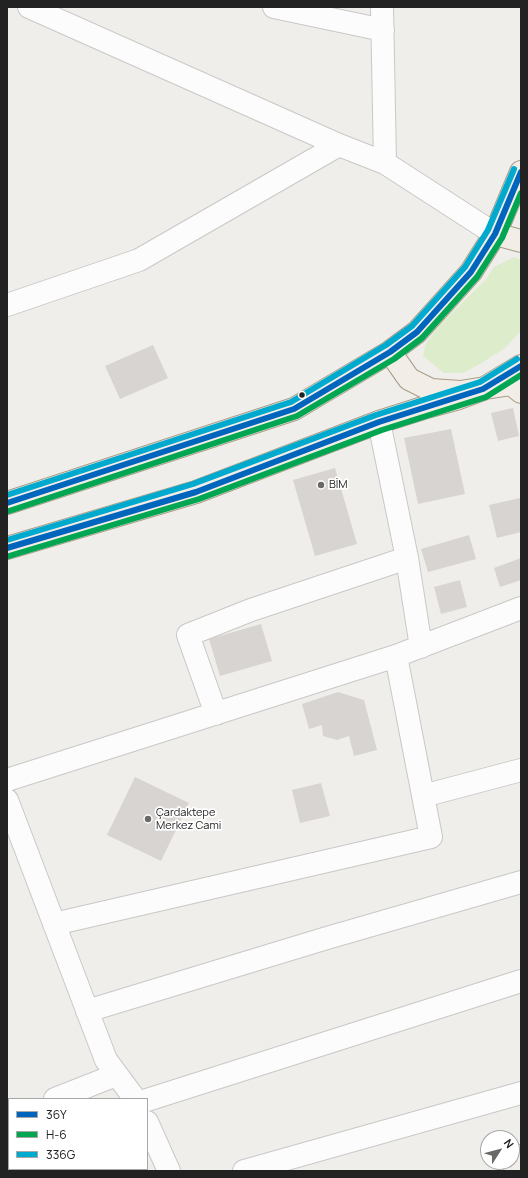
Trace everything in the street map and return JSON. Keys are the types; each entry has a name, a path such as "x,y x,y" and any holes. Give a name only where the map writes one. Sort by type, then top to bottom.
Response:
{"main road":[{"path":"7,503 294,409 390,352 417,332 471,272 495,234 521,172"},
{"path":"495,234 521,241"},
{"path":"390,352 409,379 431,390 460,392 511,384 521,392"},
{"path":"7,548 196,492 379,422 456,399 483,389 521,366"},
{"path":"515,1171 521,1156"}],"street":[{"path":"29,7 340,144 385,162 495,234"},
{"path":"382,7 385,162"},
{"path":"284,8 383,30"},
{"path":"7,305 139,260 340,144"},
{"path":"379,422 407,558 421,647"},
{"path":"216,714 188,634 251,610 407,558"},
{"path":"7,780 396,656 521,608"},
{"path":"54,924 431,837 396,656"},
{"path":"423,796 521,770"},
{"path":"7,800 106,1060 116,1075 135,1098"},
{"path":"87,1012 327,938 521,882"},
{"path":"148,1100 521,981"},
{"path":"58,1098 116,1075"},
{"path":"244,1171 521,1093"},
{"path":"148,1124 169,1171"}],"green space":[{"path":"514,257 521,260 521,331 505,348 480,364 463,373 444,373 423,356 426,343 441,324 487,278 494,267"}],"building":[{"path":"153,345 168,378 120,399 105,366"},
{"path":"513,408 519,436 498,441 491,413"},
{"path":"451,429 465,494 418,504 404,438"},
{"path":"335,468 357,544 315,556 293,480"},
{"path":"520,498 521,532 497,538 489,505"},
{"path":"469,535 476,559 428,572 421,549"},
{"path":"521,558 521,580 500,587 494,568"},
{"path":"460,580 467,607 441,614 434,587"},
{"path":"261,624 272,661 220,676 209,639"},
{"path":"338,692 364,700 377,750 354,756 349,736 337,740 323,736 322,725 309,729 302,704"},
{"name":"Çardaktepe Merkez Cami","path":"135,777 189,803 161,861 107,835"},
{"path":"321,783 330,816 300,823 292,790"}],"transit line":[{"name":"336G","path":"7,495 291,402 386,345 412,326 465,267 488,230 514,169"},
{"name":"36Y","path":"7,503 294,409 390,352 417,332 471,272 495,234 521,172"},
{"name":"H-6","path":"9,511 297,416 394,359 422,338 477,277 502,238 521,193"},
{"name":"336G","path":"7,540 193,484 376,415 480,382 517,359"},
{"name":"36Y","path":"7,548 196,492 379,422 483,389 521,366"},
{"name":"H-6","path":"9,556 199,499 382,430 486,397 521,375"}],"place":[{"name":"BİM","path":"321,485"},
{"name":"Çardaktepe Merkez Cami","path":"148,819"}]}
